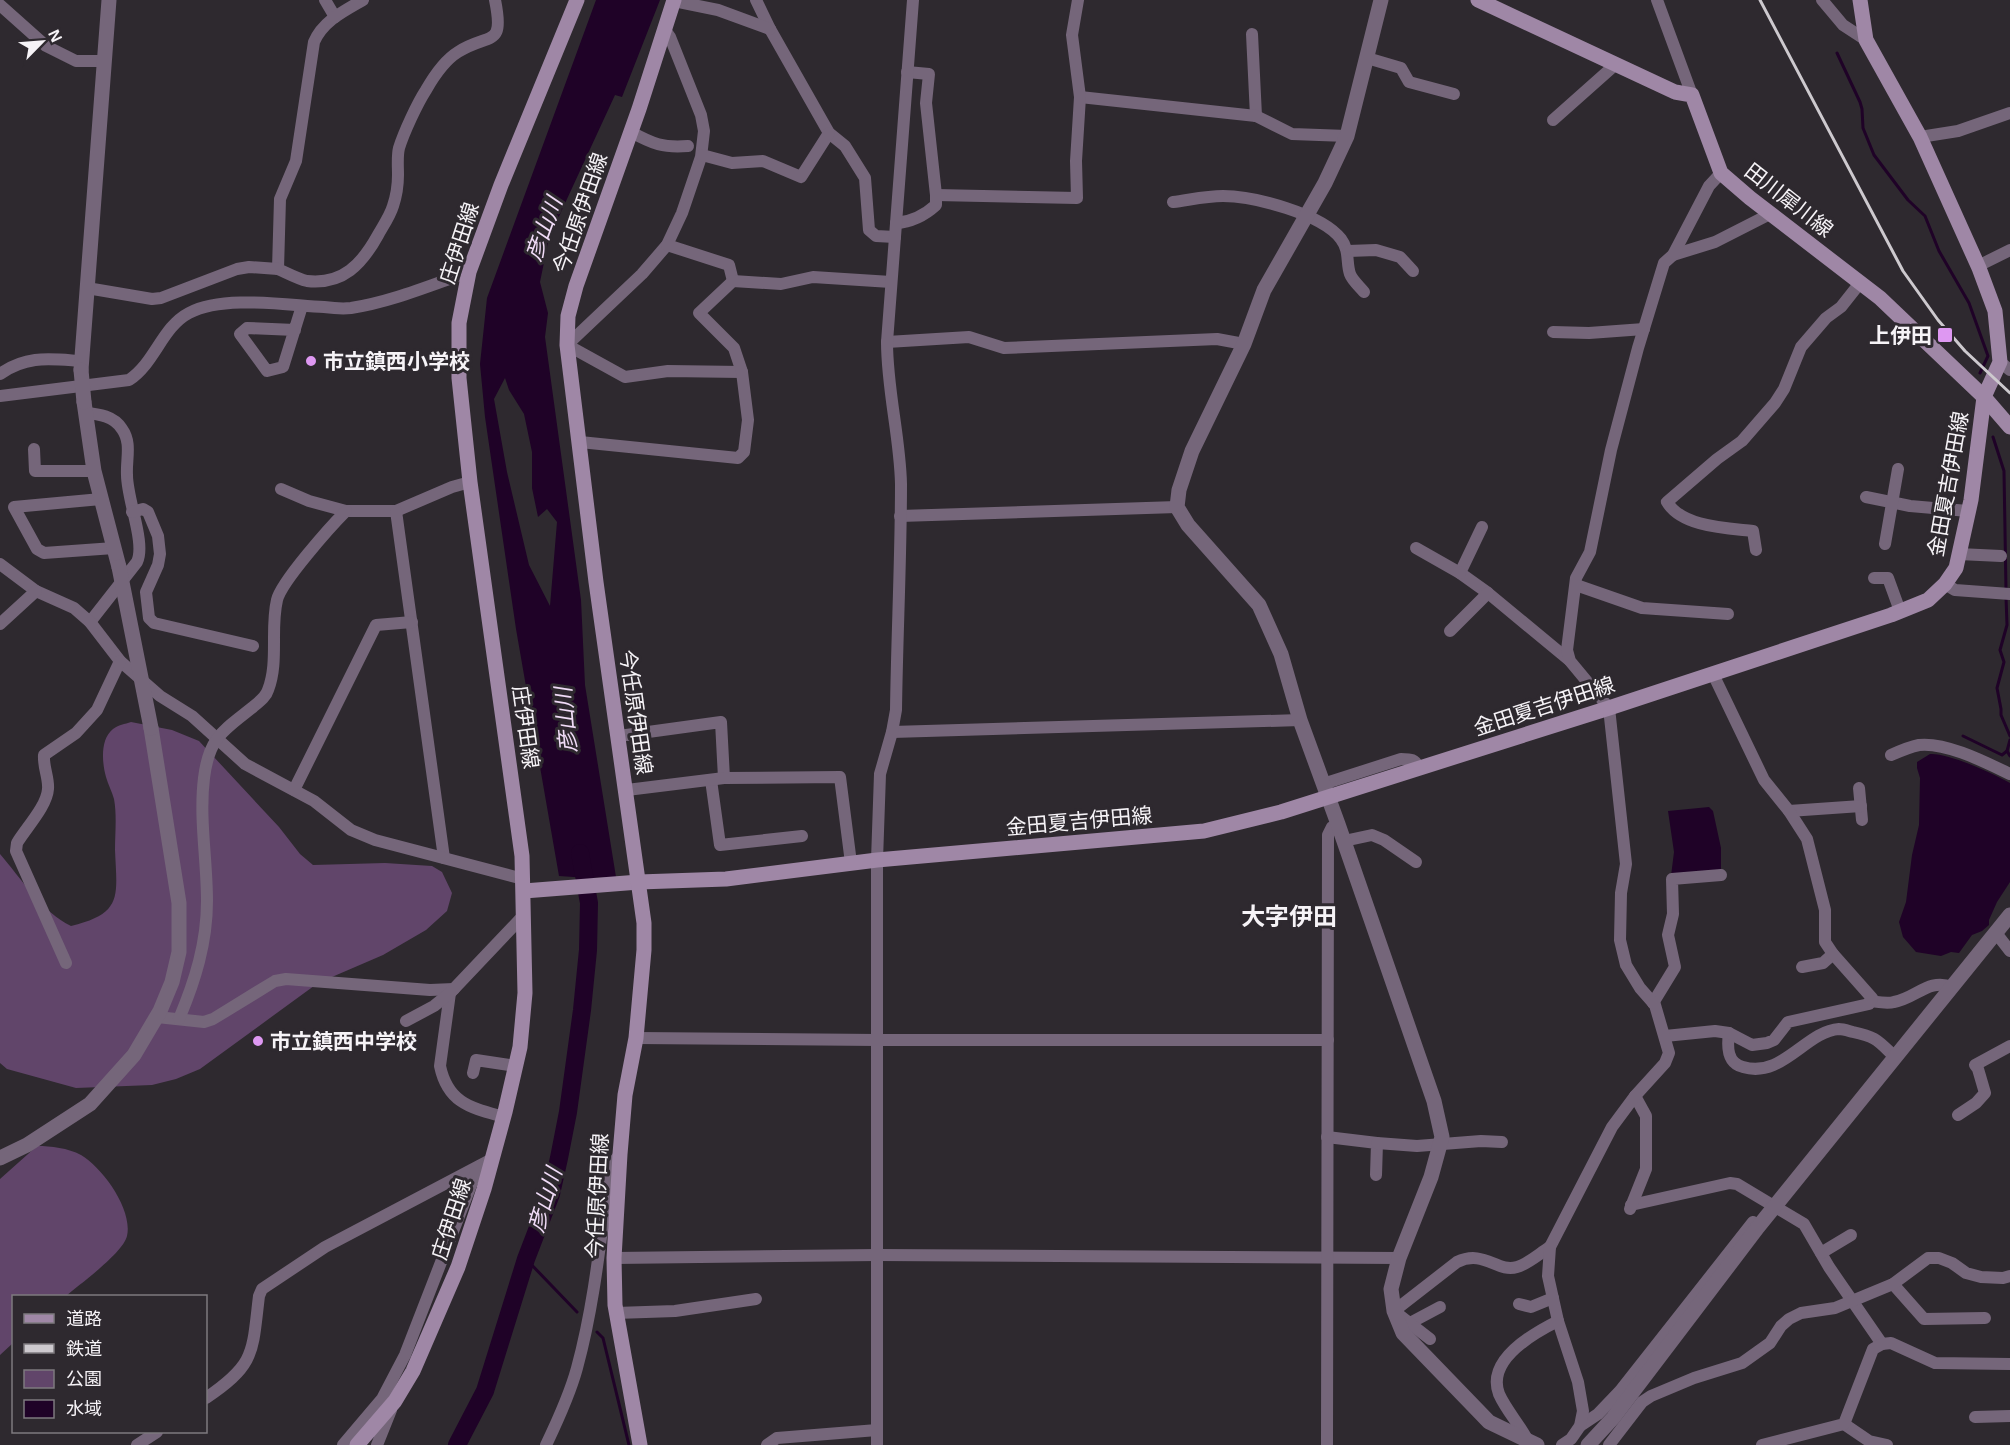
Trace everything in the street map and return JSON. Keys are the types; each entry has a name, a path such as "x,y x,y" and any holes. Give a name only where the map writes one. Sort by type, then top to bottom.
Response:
{"main road":[{"name":"庄伊田線","path":"357,1445 395,1401 413,1371 458,1267 492,1160 520,1047 525,993 524,915 527,887 470,482 459,378 459,323 469,272 501,185 577,0"},
{"name":"今任原伊田線","path":"640,1445 616,1313 614,1258 625,1095 636,1038 644,950 639,882 596,582 567,345 568,315 576,286 631,132 674,0"},
{"path":"1478,0 1675,92 1692,95"},
{"name":"金田夏吉伊田線","path":"527,887 726,879 878,860 1204,831 1281,812 1326,790 1419,768 1609,708 1928,600 1945,584 1956,568 1968,511 1984,397 2005,366 1995,311 1978,266 1920,137 1866,39 1860,0"},
{"name":"田川犀川線","path":"1692,95 1722,173 1770,214 1880,298 1984,397 2010,427"}],"street":[{"path":"0,1158 27,1145 90,1104 134,1055 157,1017 172,982 179,952 178,903 150,728 119,567 94,471 84,408 81,365 109,0"},
{"path":"325,0 335,17"},
{"path":"278,269 280,199 296,161 314,42 319,31 335,17 363,0"},
{"path":"87,288 152,299 161,298 249,267 278,269 305,280 331,281 360,263 392,208 398,179 398,149 425,91 437,72 457,52 491,39 497,33 499,21 495,0"},
{"path":"674,0 718,10 770,29"},
{"path":"756,0 829,133 845,146 865,178 869,230 876,236 895,237"},
{"path":"877,1445 877,1040 880,774 896,710 901,483 887,371 887,342 913,0"},
{"path":"936,195 1077,198 1076,161 1080,97 1072,35 1078,0"},
{"path":"1381,0 1347,136 1307,216 1264,290 1244,344 1192,451 1179,490 1177,507 1188,525 1259,605 1281,654 1300,720 1434,1101 1442,1137 1431,1177 1399,1258 1391,1288 1394,1311 1403,1333 1489,1422 1533,1443"},
{"path":"1657,0 1692,95"},
{"path":"1822,0 1843,25 1866,39"},
{"path":"0,4 46,46 76,61 104,61"},
{"path":"664,30 670,37 701,115 704,131 702,156 682,213 667,245 642,274 567,345 625,377 668,371 742,372"},
{"path":"1252,34 1256,116"},
{"path":"1367,58 1401,68 1409,82 1454,94"},
{"path":"1553,120 1616,64"},
{"path":"896,223 909,222 930,211 936,205 926,104 929,74 907,72"},
{"path":"1080,97 1256,116 1292,134 1347,136"},
{"path":"1920,137 1958,131 2010,113"},
{"path":"631,132 653,144 669,147 688,146"},
{"path":"702,156 732,162 763,161 801,177 829,133"},
{"path":"1570,661 1567,650 1576,578 1590,552 1611,450 1664,263 1673,255 1709,186 1722,173"},
{"path":"1173,201 1224,196 1249,199 1307,216 1335,232 1348,250 1350,275 1364,292"},
{"path":"1673,255 1715,242 1770,214"},
{"path":"667,245 729,265 733,281"},
{"path":"1348,250 1376,250 1400,256 1413,272"},
{"path":"1978,266 2010,250"},
{"path":"0,396 129,380 138,374 153,356 175,322 188,313 206,306 231,303 350,308 385,300 469,272"},
{"path":"580,442 738,458 744,452 748,420 742,372 734,348 699,313 733,281 781,284 813,277 891,282"},
{"path":"1756,550 1753,531 1711,527 1673,513 1667,502 1717,459 1742,441 1784,389 1801,347 1826,318 1841,307 1860,283"},
{"path":"295,330 247,328 240,334 267,371 283,367 295,330 302,306"},
{"path":"1553,332 1589,333 1644,328"},
{"path":"887,342 969,337 1004,348 1217,339 1244,344"},
{"path":"0,374 14,364 35,359 81,365"},
{"path":"84,408 113,420 122,428 128,442 127,476 140,554 137,562 90,622"},
{"path":"33,449 35,471 94,471"},
{"path":"1885,544 1898,469"},
{"path":"281,489 309,501 346,511 396,511 452,487 470,482"},
{"path":"1866,497 1910,506 1968,511"},
{"path":"101,499 14,507 37,549 44,553 114,548"},
{"path":"900,516 1177,507"},
{"path":"132,512 143,509 148,512 158,536 160,554 158,565 146,592 149,618 154,623 253,646"},
{"path":"178,1019 198,968 205,934 207,902 203,788 208,756 216,737 268,693 272,679 277,599 284,585 346,511"},
{"path":"396,511 444,858"},
{"path":"1460,573 1482,527"},
{"path":"1416,548 1460,573 1488,593 1570,661 1609,708 1626,864 1621,893 1620,940 1626,965 1640,988 1653,1003 1669,1053 1665,1063 1635,1096 1612,1127 1550,1247 1548,1275 1558,1321 1581,1396 1583,1412 1580,1426"},
{"path":"1959,554 2001,556"},
{"path":"0,564 36,591 74,608 90,622 120,661 160,696 192,716 245,764 314,801 351,830 375,840 444,858 527,887"},
{"path":"1874,578 1888,578 1900,611"},
{"path":"1945,584 1955,590 2006,593"},
{"path":"1576,585 1642,608 1728,614"},
{"path":"0,624 36,591"},
{"path":"1450,631 1488,593"},
{"path":"294,790 376,625 412,622"},
{"path":"66,963 16,851 17,843 45,801 48,787 43,763 44,755 76,733 97,710 120,661"},
{"path":"1665,1036 1715,1031 1729,1033 1752,1045 1767,1043 1774,1040 1788,1022 1869,1004 1872,998 1833,954 1826,942 1825,910 1807,839 1764,780 1713,674"},
{"path":"892,732 1300,720"},
{"path":"619,736 721,722 724,778"},
{"path":"1892,755 1909,747 1935,746 1967,755 2010,774"},
{"path":"627,790 724,778 840,777 851,863"},
{"path":"711,780 720,846 802,836"},
{"path":"1859,788 1862,819"},
{"path":"1789,812 1861,806"},
{"path":"1327,1445 1328,835 1332,826 1338,824"},
{"path":"1344,841 1372,835 1384,840 1416,862"},
{"path":"1653,1003 1676,966 1668,934 1673,914 1672,879 1721,875"},
{"path":"406,1021 434,1006 452,991 524,915"},
{"path":"1563,1445 1580,1426 1598,1413 1620,1391 2010,915"},
{"path":"1996,933 2010,951"},
{"path":"1802,967 1823,963 1833,954"},
{"path":"157,1017 204,1022 213,1019 275,981 286,979 452,991"},
{"path":"1870,1001 1893,1003 1932,985 1941,983 1952,987"},
{"path":"452,991 440,1066 442,1077 456,1097 467,1107 504,1117"},
{"path":"1729,1033 1727,1048 1732,1060 1740,1066 1756,1071 1768,1068 1825,1033 1839,1029 1872,1036 1895,1057"},
{"path":"636,1038 1328,1040"},
{"path":"1958,1115 1976,1103 1985,1093 1975,1065 2010,1046"},
{"path":"473,1073 476,1060 516,1066"},
{"path":"1635,1096 1646,1116 1646,1169 1630,1207 1730,1183 1737,1184 1804,1224 1852,1302 1882,1344"},
{"path":"1327,1137 1417,1146 1481,1140 1502,1142"},
{"path":"1376,1174 1377,1143"},
{"path":"546,1445 577,1369 594,1293 610,1167 620,1154"},
{"path":"207,1397 239,1373 247,1362 252,1351 259,1296 262,1289 325,1247 492,1160"},
{"path":"343,1445 382,1399 405,1355 478,1167"},
{"path":"1588,1445 1613,1418 1771,1204"},
{"path":"1821,1253 1851,1235"},
{"path":"1394,1311 1457,1262 1466,1258 1478,1257 1508,1267 1517,1267 1550,1247"},
{"path":"614,1258 877,1255 1399,1258"},
{"path":"1609,1445 1642,1402 1651,1396 1694,1378 1742,1364 1770,1343 1781,1326 1789,1319 1801,1313 1835,1308 1852,1302 1893,1284 1928,1258 1939,1258 1952,1263 1966,1274 1981,1277 2010,1276"},
{"path":"1893,1284 1924,1319 1985,1318"},
{"path":"1519,1304 1531,1307 1553,1298"},
{"path":"616,1313 675,1311 756,1299"},
{"path":"1410,1323 1440,1307"},
{"path":"1394,1311 1430,1339"},
{"path":"1533,1443 1500,1396 1497,1387 1498,1379 1504,1362 1514,1348 1558,1321"},
{"path":"1844,1424 1873,1349 1882,1344 1891,1343 1935,1363 2010,1364"},
{"path":"376,1445 395,1401"},
{"path":"1975,1417 2010,1416"},
{"path":"1762,1445 1844,1424 1869,1441 1887,1445"},
{"path":"767,1445 777,1438 877,1430"},
{"path":"137,1445 154,1433"}],"green space":[{"path":"131,722 172,730 199,741 279,827 300,854 313,865 385,863 432,866 442,872 452,893 447,911 426,930 383,955 318,983 200,1069 176,1079 152,1085 76,1088 7,1069 0,1063 0,854 42,904 71,926 88,921 108,909 116,891 115,811 114,799 105,771 103,752 109,733 117,726"},
{"path":"37,1146 48,1146 76,1153 90,1161 107,1179 121,1202 128,1226 127,1236 118,1251 67,1295 12,1295 12,1344 0,1355 0,1179"}],"water":[{"path":"596,0 660,0 622,97 615,95 549,238 540,282 548,313 545,337 581,600 585,685 616,877 559,876 516,629 485,417 480,364 487,298","holes":["505,378 509,390 524,414 532,452 532,488 538,517 547,509 557,522 550,606 529,565 507,472 494,399"]},
{"path":"1930,754 1959,760 2010,783 2010,882 1997,902 1989,925 1972,935 1959,953 1951,952 1941,956 1916,952 1903,937 1899,922 1906,902 1912,855 1919,825 1920,778 1917,762"},
{"path":"1709,807 1713,811 1721,848 1721,870 1671,876 1674,852 1668,811"}],"waterway":[{"path":"1837,53 1860,102 1863,128 1874,155 1908,200 1925,216 1939,251 1969,303 1988,356 1980,373"},
{"path":"1993,437 2004,471 2006,590"},
{"path":"2006,597 2007,625 2000,650 2004,662 1997,688 2001,715 2010,736"},
{"path":"1963,736 2002,755 2007,751"},
{"path":"2010,740 2007,751 2010,756"},
{"name":"彦山川","path":"457,1445 485,1391 526,1259 551,1194 559,1158 568,1112 588,950 589,903 580,853"},
{"path":"526,1259 577,1312"},
{"path":"597,1332 603,1338 629,1445"}],"railway":[{"path":"1760,0 1903,271 1938,320 1965,351 2010,393"}],"place":[{"name":"上伊田","path":"1945,335"},
{"name":"市立鎮西小学校","path":"311,361"},
{"name":"市立鎮西中学校","path":"258,1041"}],"district":[{"name":"大字伊田","path":"1289,916"}]}
